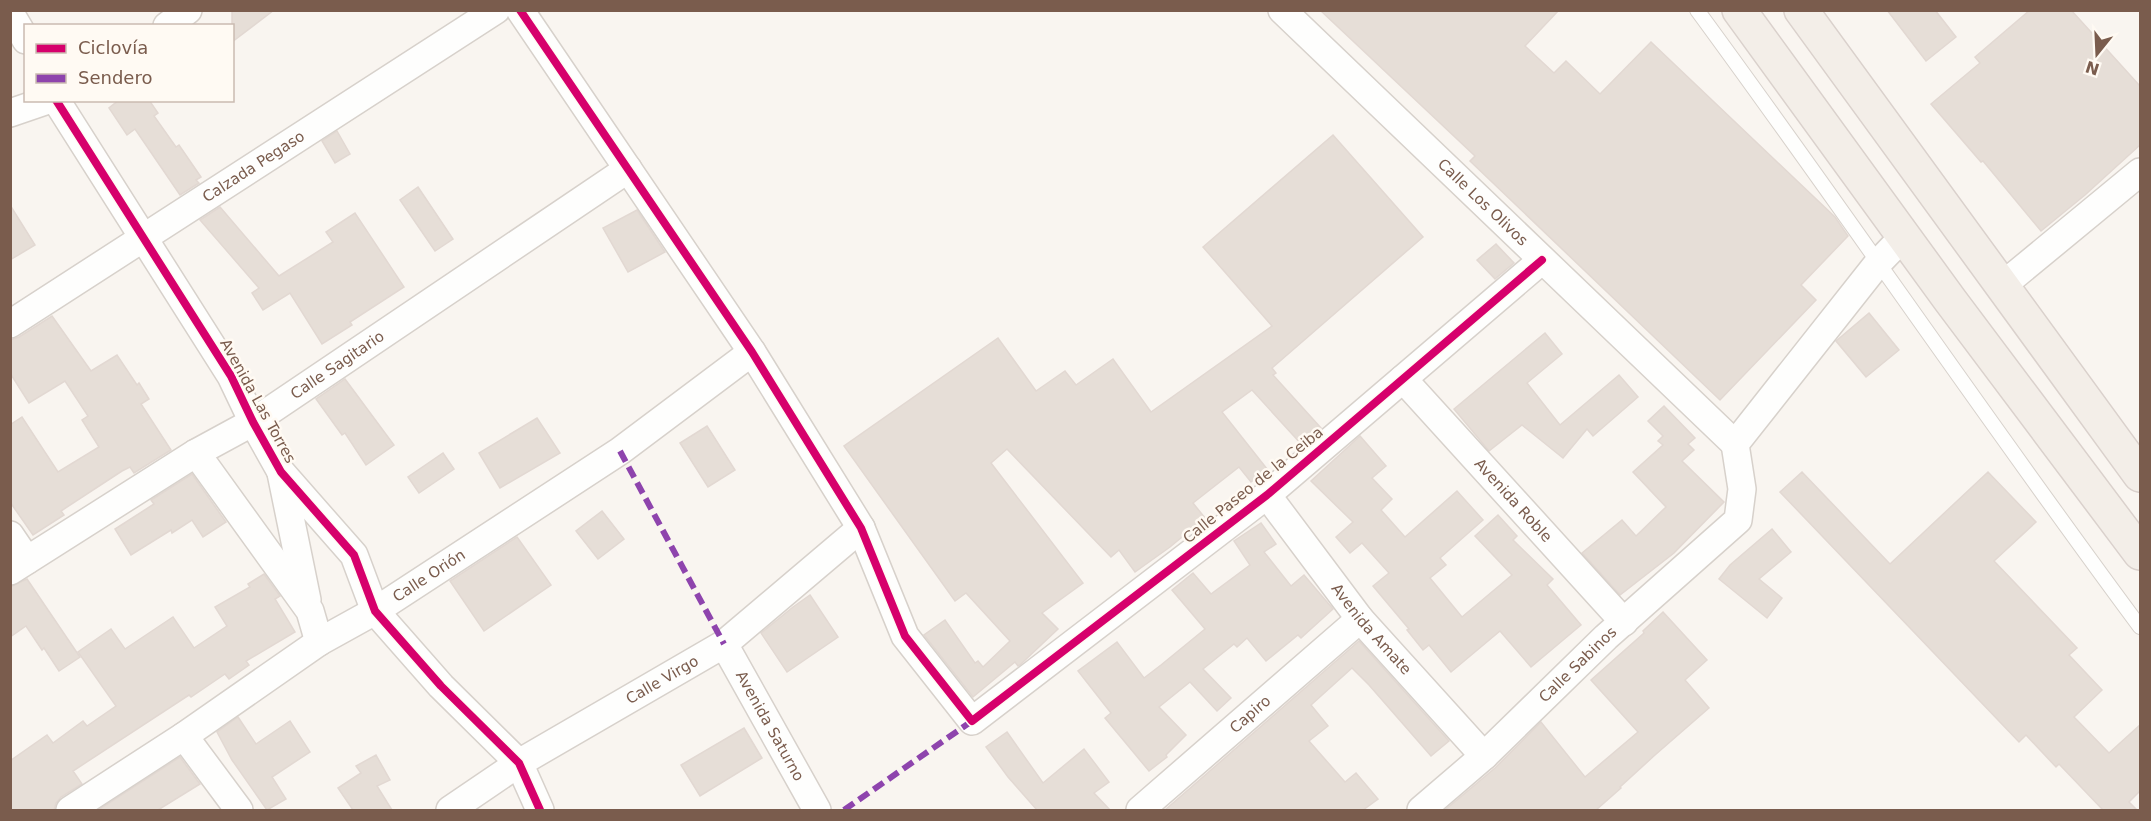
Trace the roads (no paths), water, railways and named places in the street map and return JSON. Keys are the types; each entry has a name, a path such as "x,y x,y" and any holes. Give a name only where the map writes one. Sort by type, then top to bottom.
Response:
{"main road":[{"path":"1739,10 2140,553"},
{"path":"1801,10 2140,475"}],"street":[{"path":"170,24 188,10"},
{"name":"Calzada Pegaso","path":"10,324 496,10"},
{"path":"520,10 752,352 861,528"},
{"name":"Calle Los Olivos","path":"1282,10 1735,444"},
{"path":"10,13 24,37"},
{"path":"10,113 42,102"},
{"name":"Avenida Las Torres","path":"57,102 231,376 281,472 354,555 375,610 441,686 519,763 540,810"},
{"name":"Calle Sagitario","path":"19,565 196,453 253,422 628,169"},
{"path":"2003,285 2140,172"},
{"path":"1735,444 1878,263 1904,236"},
{"name":"Calle Paseo de la Ceiba","path":"861,528 905,636 972,721 1267,495 1542,260"},
{"name":"Calle Orión","path":"70,810 184,736 319,642 375,610 620,451 752,352"},
{"name":"Avenida Roble","path":"1403,379 1624,622"},
{"name":"Calle Sabinos","path":"1421,810 1484,756 1624,622 1737,520 1742,489 1735,444"},
{"path":"196,453 310,611"},
{"path":"281,472 310,611 319,642"},
{"name":"Avenida Amate","path":"1267,495 1360,619 1484,756"},
{"name":"Calle Virgo","path":"450,810 519,763 724,644 861,528"},
{"path":"10,536 19,565"},
{"name":"Capiro","path":"1140,810 1360,619"},
{"name":"Avenida Saturno","path":"724,644 817,810"},
{"path":"184,736 239,810"}],"lane":[{"path":"1697,10 2071,534 2140,627"}]}
